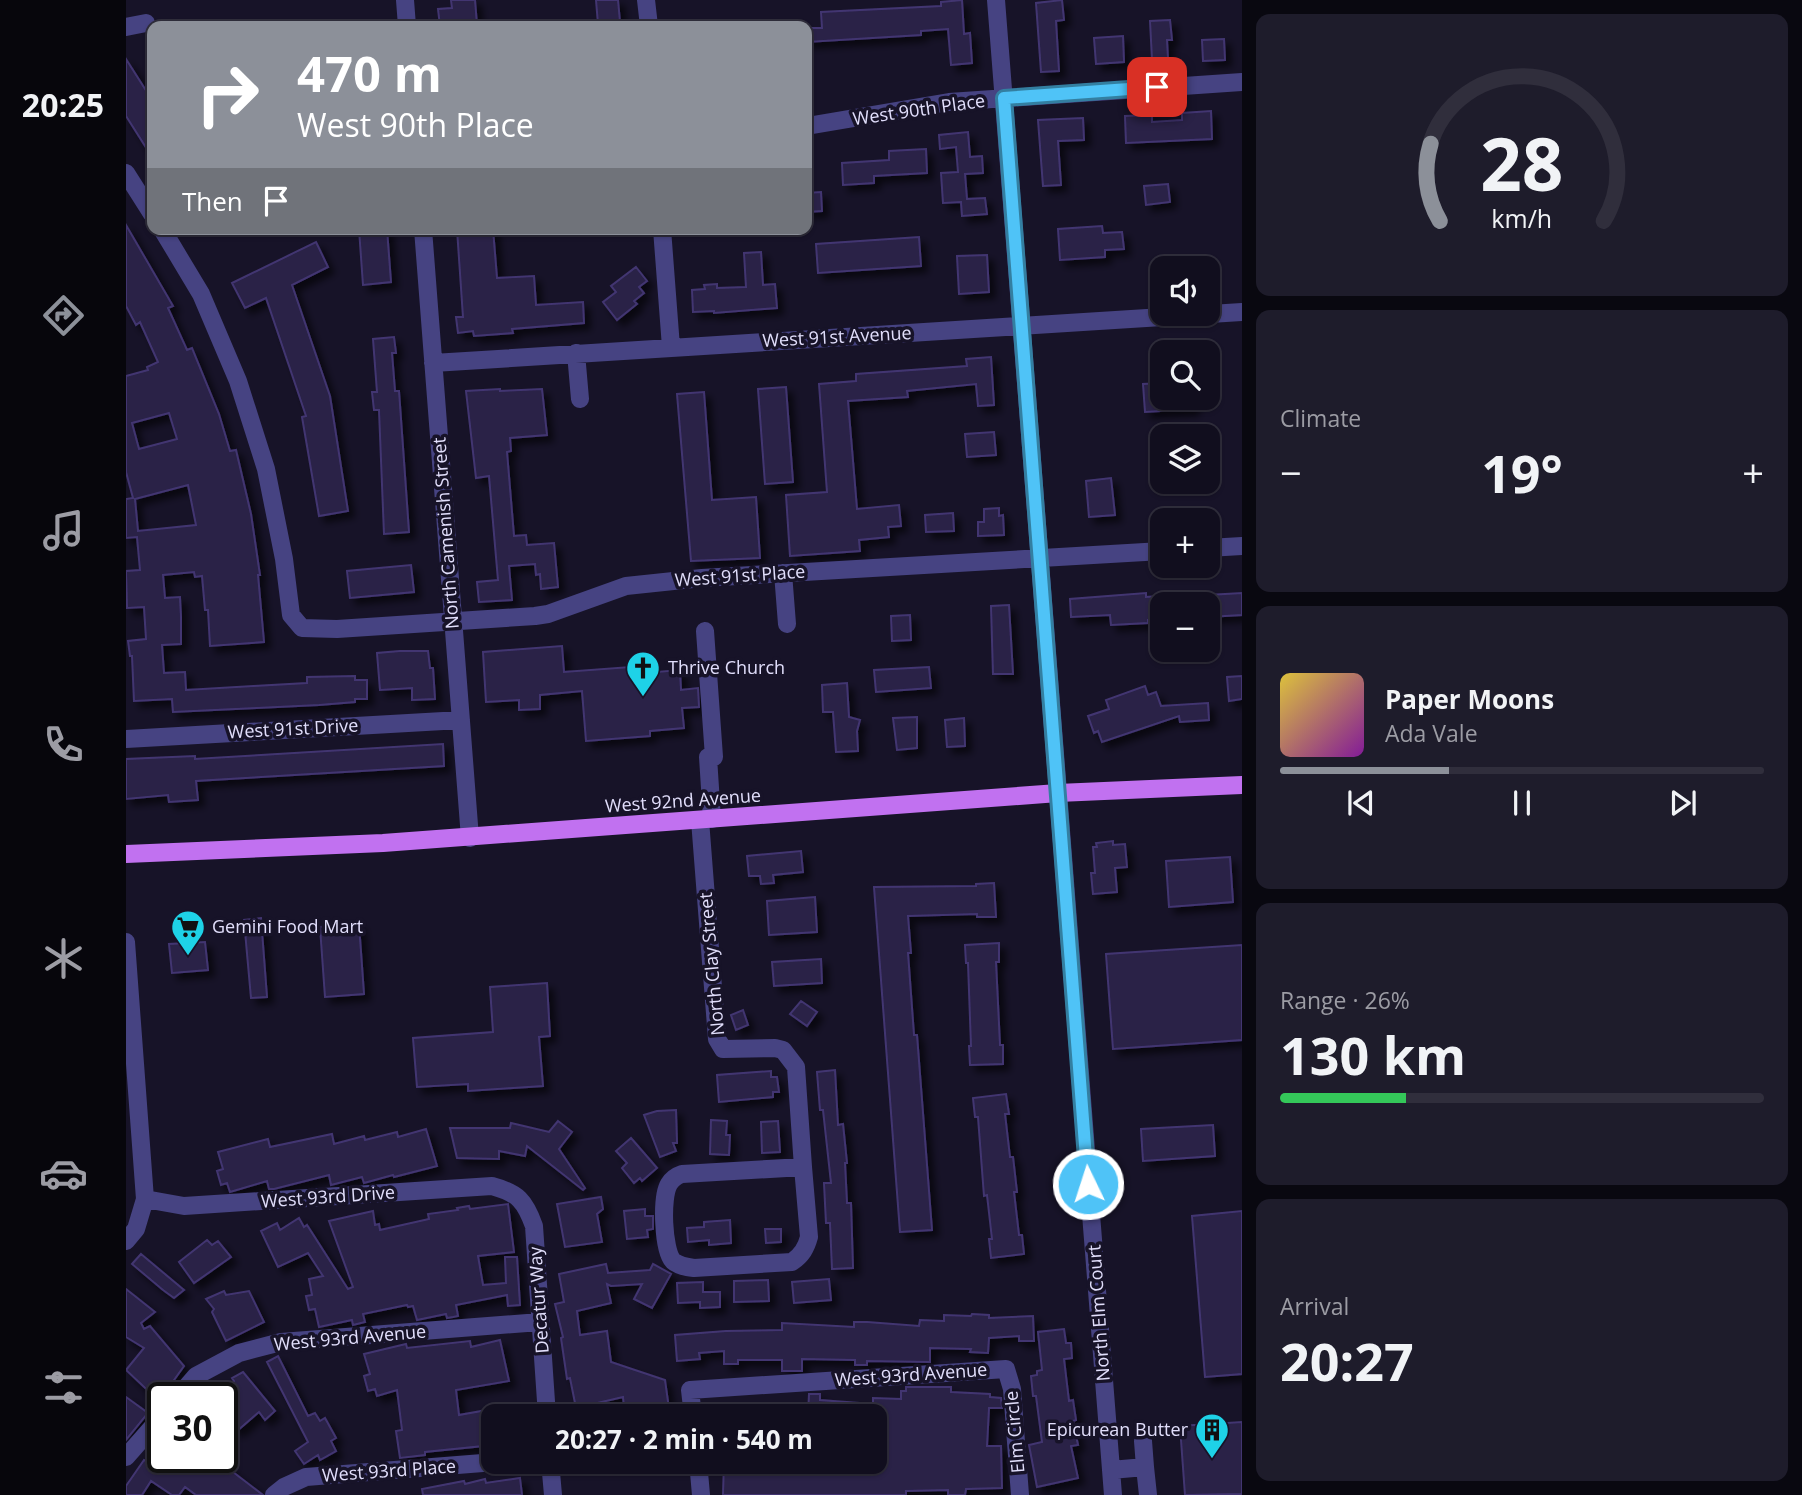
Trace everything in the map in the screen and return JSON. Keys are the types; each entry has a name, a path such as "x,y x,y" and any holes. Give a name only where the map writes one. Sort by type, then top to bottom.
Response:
{"main road":[{"name":"West 92nd Avenue","path":"126,854 470,838 1058,793 1242,785"}],"street":[{"path":"405,0 407,21"},
{"path":"646,0 648,21"},
{"name":"North Elm Court","path":"996,0 1113,1495"},
{"path":"126,27 146,23"},
{"name":"West 90th Place","path":"812,125 949,102 1242,82"},
{"path":"126,173 147,206"},
{"name":"West 91st Place","path":"166,235 184,262 221,337 254,428 266,469 282,549 291,615 302,628 324,630 548,614 626,586 783,573 1150,552"},
{"name":"North Camenish Street","path":"423,235 470,838"},
{"path":"662,235 671,347"},
{"name":"West 91st Avenue","path":"433,363 1242,312"},
{"path":"576,353 580,398"},
{"path":"1220,547 1242,546"},
{"path":"783,573 787,624"},
{"path":"705,631 711,757 706,820"},
{"name":"West 91st Drive","path":"126,739 461,720"},
{"name":"North Clay Street","path":"706,820 717,1039 723,1049 775,1048 791,1058 797,1076 809,1237 806,1248 792,1262 694,1268 678,1264 671,1257 666,1243 664,1205 668,1185 675,1177 681,1174 803,1167"},
{"path":"126,942 145,1199 136,1229 126,1241"},
{"name":"West 93rd Drive","path":"145,1199 184,1206 492,1186 512,1191"},
{"name":"Decatur Way","path":"512,1191 527,1208 534,1226 546,1404"},
{"name":"West 93rd Avenue","path":"191,1382 239,1353 281,1342 540,1322"},
{"name":"West 93rd Avenue","path":"692,1404 690,1390 1006,1369"},
{"name":"Elm Circle","path":"1006,1369 1012,1388 1020,1495"},
{"path":"126,1457 147,1433"},
{"path":"1143,1441 1148,1495"},
{"name":"West 93rd Place","path":"274,1495 306,1477 481,1463"},
{"path":"1111,1470 1145,1467"},
{"path":"551,1474 553,1495"},
{"path":"699,1474 701,1495"}],"building":[{"path":"451,0 475,0 477,21 439,21 438,9 452,8"},
{"path":"596,0 618,0 620,21 598,21"},
{"path":"962,0 964,34 970,33 972,63 951,65 948,29 921,31 921,35 812,42 812,28 822,28 821,12 941,6 941,2"},
{"path":"1062,0 1064,20 1056,21 1059,71 1041,72 1036,3"},
{"path":"1170,20 1172,40 1167,40 1168,59 1152,59 1150,21"},
{"path":"1123,36 1124,62 1096,64 1094,38"},
{"path":"1224,39 1225,60 1203,61 1202,40"},
{"path":"126,59 147,92 147,149 126,116"},
{"path":"1211,111 1212,139 1126,143 1125,116 1152,115 1152,122 1182,120 1182,113"},
{"path":"1083,118 1084,140 1058,141 1061,185 1043,186 1038,120"},
{"path":"968,132 970,157 982,156 983,173 965,174 967,199 985,198 987,214 962,216 961,202 943,203 941,173 958,172 956,147 940,149 939,135"},
{"path":"926,149 927,173 874,176 874,183 843,185 842,163 889,160 889,151"},
{"path":"1168,184 1170,202 1146,205 1144,186"},
{"path":"821,192 822,211 812,212 812,193"},
{"path":"126,225 173,306 168,308 187,350 192,348 219,414 230,451 236,450 251,514 260,575 264,642 210,646 208,610 205,610 202,576 195,577 194,572 163,575 165,598 180,597 181,617 181,644 162,645 164,673 185,672 186,690 307,683 307,677 355,676 355,680 367,680 367,699 319,705 173,712 172,699 134,701 132,656 128,641 146,639 144,607 127,608 126,571 140,570 137,537 126,538 126,499 133,498 126,472 126,376 148,370 147,367 158,362 140,322 136,325 126,306","holes":["169,413 177,439 139,449 132,423","188,485 196,525 138,531 135,499"]},
{"path":"1102,226 1103,233 1122,232 1124,249 1105,250 1105,257 1060,260 1058,229"},
{"path":"359,235 387,235 391,282 363,285"},
{"path":"457,235 493,235 497,278 534,276 536,305 583,302 584,323 512,329 513,333 474,336 473,331 458,333 456,317 463,317"},
{"path":"919,237 921,266 818,273 816,244"},
{"path":"316,242 328,267 292,285 330,396 348,511 319,516 302,417 306,416 266,298 245,308 232,283"},
{"path":"761,252 763,285 775,284 777,308 693,312 692,290 717,284 717,288 746,287 744,253"},
{"path":"987,255 989,292 959,294 957,256"},
{"path":"636,267 647,281 639,287 644,293 634,301 637,304 617,320 603,302 616,292 611,286"},
{"path":"394,337 396,353 392,353 395,391 399,391 409,532 384,534 379,410 374,410 372,392 377,392 373,339"},
{"path":"991,357 994,405 978,406 976,384 907,391 908,397 848,401 857,509 899,505 901,526 888,527 889,537 859,540 860,551 790,556 786,495 827,492 819,384 856,381 856,374 967,366 966,359"},
{"path":"1143,384 1150,384 1150,410 1177,410 1145,412"},
{"path":"786,387 793,482 765,484 758,389"},
{"path":"542,389 547,435 510,438 511,451 507,452 514,536 526,535 527,545 554,543 558,587 541,589 540,574 536,575 535,564 509,566 512,600 479,602 477,582 498,580 489,476 476,478 466,391"},
{"path":"704,392 712,500 756,497 760,558 691,561 677,394"},
{"path":"994,432 996,455 967,457 965,434"},
{"path":"1111,478 1115,515 1089,517 1086,481"},
{"path":"999,508 999,516 1003,515 1004,535 978,536 978,522 984,522 984,509"},
{"path":"953,513 954,531 926,532 925,515"},
{"path":"411,565 414,592 350,598 347,571"},
{"path":"1146,593 1146,597 1150,597 1150,620 1148,623 1111,625 1110,615 1071,617 1070,599"},
{"path":"1242,593 1242,615 1220,616 1220,594"},
{"path":"1009,605 1013,674 993,674 991,606"},
{"path":"910,615 911,640 892,641 891,616"},
{"name":"Thrive Church","path":"562,646 564,672 644,666 645,673 680,670 681,690 698,688 699,707 682,708 684,728 650,731 650,736 586,741 582,691 540,695 540,709 519,710 519,700 486,702 483,652"},
{"path":"428,651 430,668 433,668 435,699 412,700 412,688 380,690 377,653"},
{"path":"929,667 931,688 876,692 874,670"},
{"path":"1242,676 1242,699 1229,701 1227,677"},
{"path":"847,683 849,717 860,720 857,731 858,751 836,752 833,712 823,712 822,685"},
{"path":"1145,686 1148,695 1156,692 1161,706 1208,703 1209,720 1180,722 1179,716 1102,742 1098,731 1094,733 1088,716 1109,709 1106,700"},
{"path":"917,717 917,748 897,750 893,718"},
{"path":"964,718 965,746 947,747 945,720"},
{"path":"443,744 444,766 196,781 198,800 169,802 168,795 126,799 126,759 195,756 195,759"},
{"path":"1113,841 1113,845 1125,844 1127,867 1115,868 1117,892 1093,894 1093,847 1097,847 1096,843"},
{"path":"801,851 803,872 773,875 774,883 761,884 760,876 749,876 747,856"},
{"path":"1230,857 1233,902 1169,907 1166,861"},
{"path":"994,883 996,917 977,917 977,914 908,916 914,1035 917,1035 932,1230 900,1232 874,887 976,886"},
{"path":"815,897 817,932 769,935 767,901"},
{"path":"261,918 267,997 251,998 244,920"},
{"path":"359,924 364,994 325,997 320,927"},
{"name":"Gemini Food Mart","path":"205,942 208,970 172,973 169,944"},
{"path":"999,943 999,962 996,962 1003,1064 970,1065 968,963 965,945"},
{"path":"1242,945 1242,1040 1113,1049 1106,954"},
{"path":"821,959 822,983 774,986 772,962"},
{"path":"547,983 550,1036 539,1037 543,1086 468,1091 468,1084 417,1087 413,1038 493,1032 490,987"},
{"path":"801,1001 817,1012 807,1026 790,1014"},
{"path":"743,1010 748,1025 736,1030 731,1015"},
{"path":"835,1070 838,1125 843,1124 847,1163 847,1203 851,1203 853,1268 832,1269 830,1223 826,1223 824,1183 831,1183 817,1072"},
{"path":"771,1071 771,1077 777,1077 779,1092 773,1092 773,1097 719,1102 717,1075"},
{"path":"1006,1094 1009,1114 1005,1114 1010,1157 1013,1157 1019,1235 1022,1235 1024,1254 991,1258 989,1239 992,1239 987,1195 984,1196 978,1117 975,1117 973,1098"},
{"path":"676,1110 677,1143 673,1143 676,1151 660,1157 644,1115"},
{"path":"711,1120 727,1121 726,1135 730,1135 729,1155 710,1154"},
{"path":"558,1121 572,1132 559,1149 585,1188 583,1190 527,1146 525,1156 499,1151 499,1159 457,1158 450,1128 510,1128 511,1123 549,1132"},
{"path":"778,1121 780,1152 762,1153 761,1122"},
{"path":"1213,1125 1215,1156 1143,1161 1141,1129"},
{"path":"426,1129 437,1166 394,1177 393,1175 364,1183 362,1177 331,1185 329,1175 274,1189 269,1189 267,1181 230,1192 227,1183 221,1185 217,1171 223,1169 218,1152 268,1139 270,1147 332,1134 334,1144 364,1136 365,1140 397,1132 398,1137"},
{"path":"631,1138 657,1168 642,1181 640,1178 634,1183 622,1168 627,1163 616,1151"},
{"path":"601,1197 603,1209 597,1214 602,1242 565,1247 557,1204"},
{"path":"508,1204 514,1252 478,1256 483,1285 506,1283 505,1257 517,1257 520,1305 508,1306 507,1295 456,1305 458,1316 447,1318 446,1314 417,1320 413,1306 407,1305 363,1314 365,1322 353,1325 352,1320 319,1327 315,1309 309,1310 306,1296 312,1295 309,1279 323,1276 308,1253 278,1267 261,1231 277,1223 280,1230 299,1218 304,1227 307,1225 348,1289 353,1287 329,1221 373,1211 375,1225 379,1224 380,1230 429,1219 428,1214 458,1210 457,1208"},
{"path":"645,1209 645,1216 653,1216 653,1229 647,1230 648,1237 627,1239 624,1211"},
{"path":"1242,1211 1242,1374 1205,1377 1192,1216"},
{"path":"730,1220 731,1243 709,1245 709,1240 688,1242 687,1228 704,1227 704,1222"},
{"path":"765,1229 781,1229 781,1242 766,1243"},
{"path":"207,1240 212,1245 218,1241 231,1257 194,1283 179,1262"},
{"path":"141,1254 184,1290 174,1298 163,1290 132,1264"},
{"path":"606,1264 608,1273 650,1270 653,1264 671,1274 652,1308 634,1299 642,1284 607,1284 611,1303 577,1311 580,1335 607,1331 611,1362 665,1380 668,1404 624,1404 623,1397 593,1404 575,1404 570,1378 567,1379 563,1337 555,1304 564,1302 559,1274"},
{"path":"829,1279 831,1300 794,1303 792,1282"},
{"path":"768,1280 769,1301 734,1302 734,1281"},
{"path":"703,1282 703,1292 720,1292 720,1307 700,1308 700,1302 678,1303 677,1283"},
{"path":"126,1289 155,1312 141,1323 144,1329 150,1326 184,1366 173,1382 147,1382 147,1390 126,1370 144,1348 126,1337"},
{"path":"224,1291 226,1295 249,1291 264,1322 226,1341 212,1312 214,1309 206,1299"},
{"path":"944,1315 989,1315 989,1318 1033,1316 1034,1341 1019,1341 1019,1336 989,1338 988,1353 970,1352 971,1349 930,1348 930,1362 867,1361 867,1365 855,1365 855,1360 802,1359 802,1371 782,1371 782,1360 738,1360 738,1364 724,1364 724,1351 699,1353 700,1359 677,1361 675,1335 782,1330 782,1323 854,1327 854,1322 867,1322 919,1326 920,1320 944,1321"},
{"path":"1064,1329 1066,1343 1071,1343 1072,1358 1064,1359 1069,1401 1073,1400 1076,1420 1073,1421 1078,1445 1071,1446 1078,1478 1037,1487 1029,1445 1042,1442 1031,1376 1042,1370 1038,1332"},
{"path":"500,1340 509,1381 456,1390 459,1415 481,1411 481,1446 425,1452 425,1455 400,1458 396,1431 402,1430 397,1390 377,1396 375,1389 368,1391 364,1376 370,1374 364,1354 406,1344 407,1348 470,1341 471,1347"},
{"path":"278,1356 308,1416 315,1413 320,1421 325,1418 336,1438 331,1441 336,1451 320,1460 318,1455 304,1464 295,1451 308,1442 267,1362"},
{"path":"243,1372 275,1411 265,1420 259,1412 238,1430 238,1382 233,1382 232,1378"},
{"path":"906,1387 951,1387 951,1392 990,1394 990,1397 1001,1398 1002,1408 989,1408 987,1446 1001,1446 1002,1488 966,1489 965,1495 948,1495 948,1490 906,1491 906,1495 723,1495 724,1474 887,1474 887,1404 873,1404 873,1398 901,1399 901,1391 906,1391"},
{"path":"809,1394 820,1394 820,1400 873,1404 809,1404"},
{"path":"126,1397 147,1414 126,1440"},
{"name":"Epicurean Butter","path":"1242,1422 1242,1494 1185,1495 1180,1426"},
{"path":"144,1460 147,1473 234,1473 263,1495 196,1495 185,1487 179,1495 172,1495 151,1481 142,1495 126,1495 126,1486"},
{"path":"520,1478 522,1495 423,1495 422,1489 464,1481 465,1484 485,1479 486,1483"}],"place":[{"name":"Thrive Church","path":"643,698"},
{"name":"Gemini Food Mart","path":"188,957"},
{"name":"Epicurean Butter","path":"1212,1460"}],"route":[{"path":"1088,1184 1004,98 1157,87"}]}
